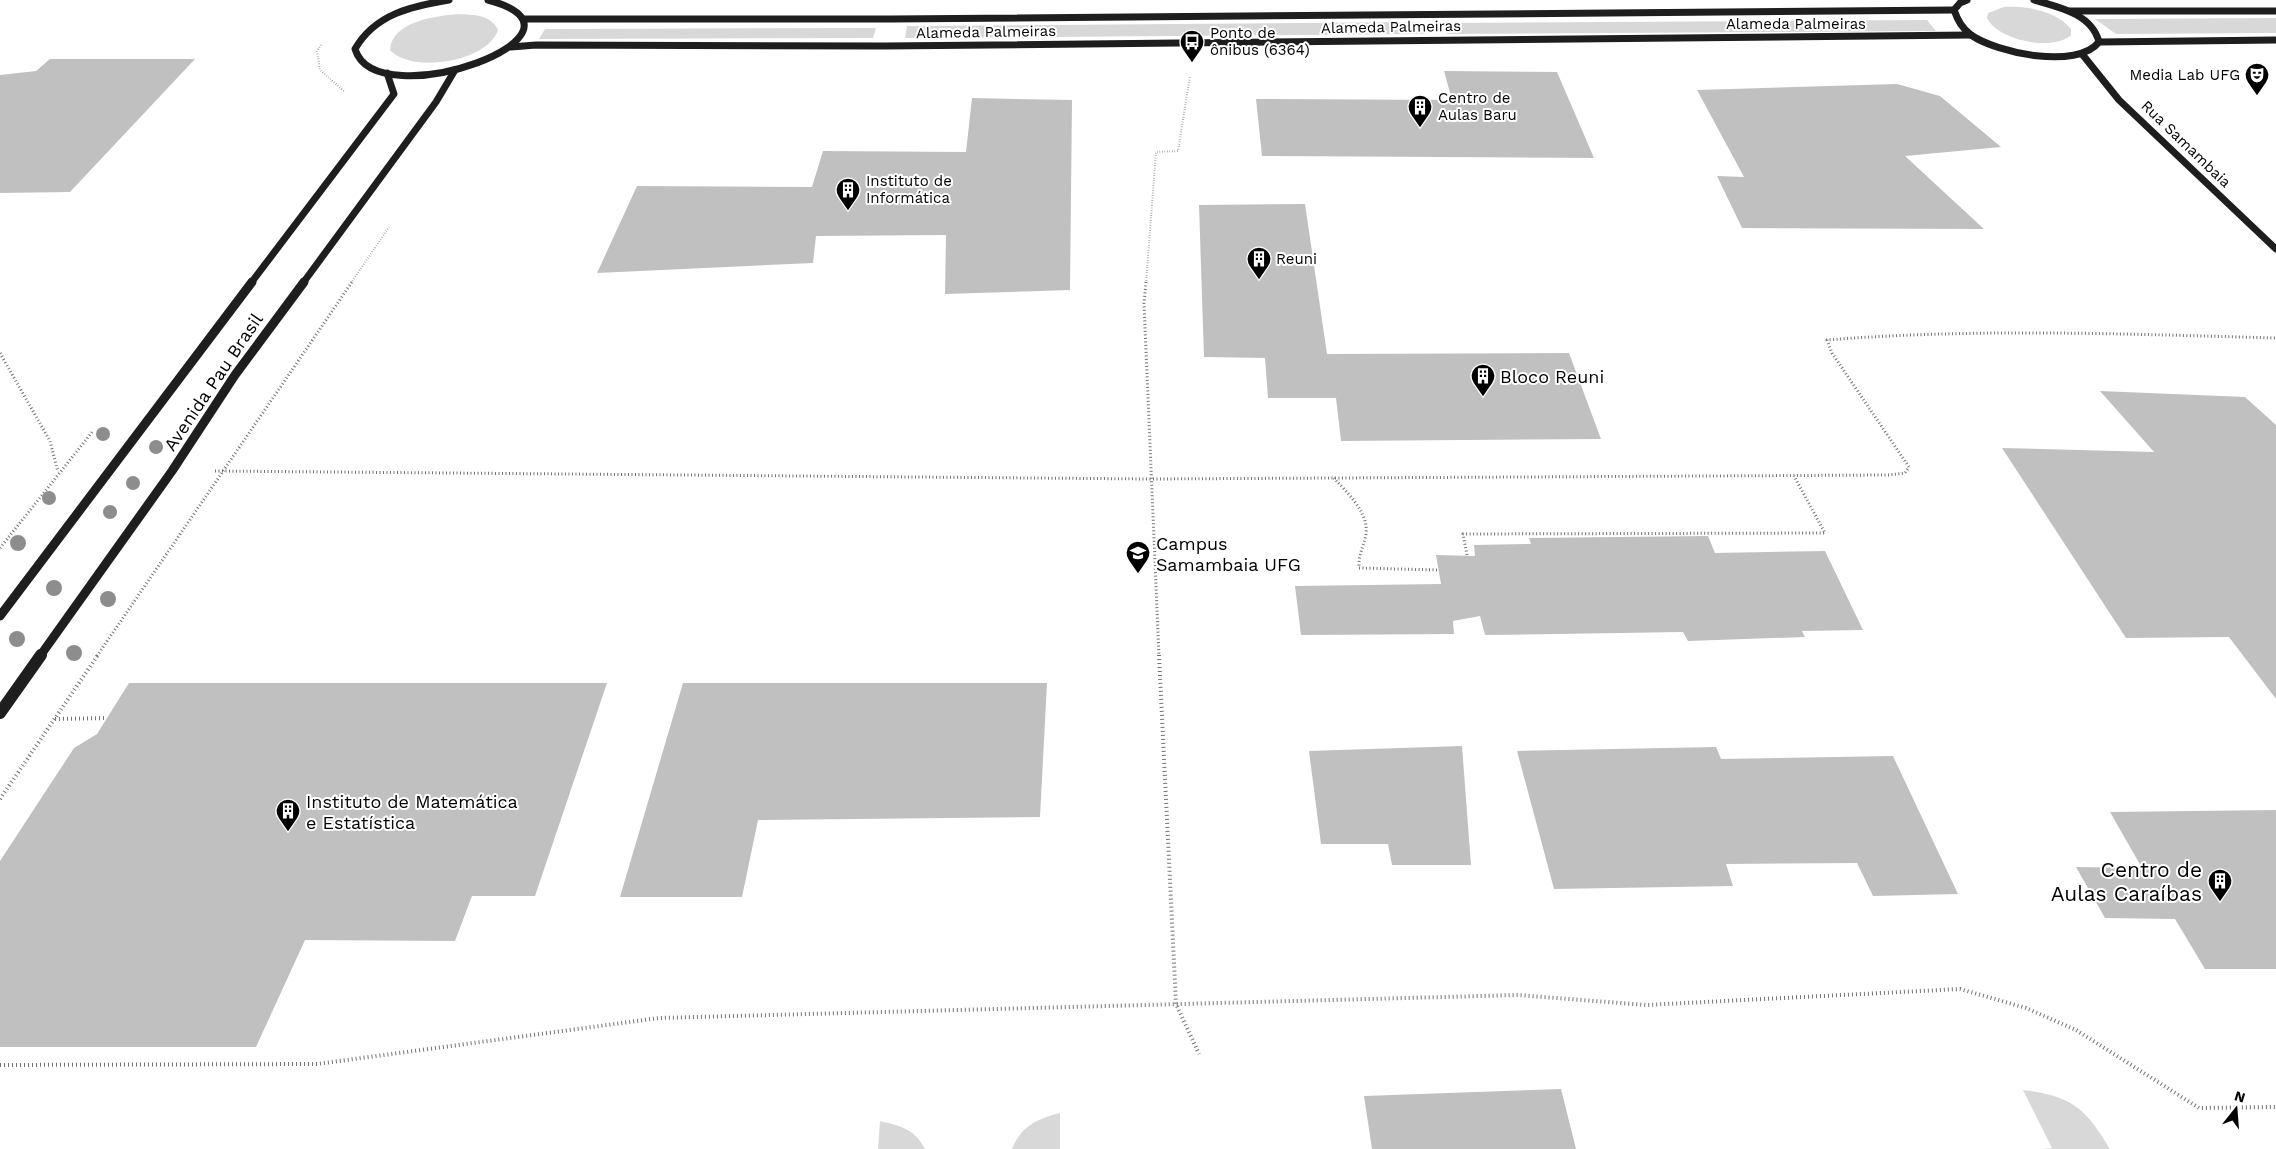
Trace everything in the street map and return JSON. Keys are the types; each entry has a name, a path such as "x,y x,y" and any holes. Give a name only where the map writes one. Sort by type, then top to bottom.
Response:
{"street":[{"path":"426,0 372,26 360,37 355,48 358,59 369,68 387,73 408,75 455,70 484,61 510,47 522,36 526,27 524,19 517,9 504,2 488,0"},
{"path":"411,8 449,0"},
{"path":"1967,0 1960,3 1954,10 1954,18 1960,26 1971,35 2003,49 2034,56 2056,57 2082,54 2089,52 2099,42 2276,40"},
{"path":"2034,0 2068,11 2094,28 2099,42"},
{"name":"Alameda Palmeiras","path":"524,19 892,20 1954,10"},
{"path":"2068,11 2276,11"},
{"name":"Alameda Palmeiras","path":"510,47 536,45 885,46 1971,35"},
{"name":"Rua Samambaia","path":"2082,54 2118,100 2276,249"},
{"name":"Avenida Pau Brasil","path":"0,713 172,471 235,375 436,102 455,70"},
{"name":"Avenida Pau Brasil","path":"0,616 394,94 387,73"}],"path":[{"path":"322,44 317,50 320,70 344,91"},
{"path":"1190,72 1178,151 1156,152 1144,303 1150,478 1176,1004 1199,1054"},
{"path":"0,799 391,225"},
{"path":"213,471 1150,478 1888,475 1905,473 1909,467 1832,353 1827,340 1852,336 1987,332 2276,338"},
{"path":"0,354 50,441 59,473"},
{"path":"0,548 96,427"},
{"path":"1467,555 1463,534 1825,533 1794,475"},
{"path":"1334,478 1359,508 1366,531 1357,555 1359,568 1439,570"},
{"path":"54,719 106,718"},
{"path":"0,1066 317,1064 659,1018 1518,995 1646,1005 1960,989 2026,1008 2076,1030 2199,1108 2276,1107"}],"shaded area":[{"path":"2004,7 2022,7 2049,13 2071,29 2071,35 2063,40 2052,43 2039,43 2013,38 1993,26 1987,18 1988,13"},
{"path":"458,14 486,18 498,30 491,41 480,50 465,57 448,61 414,62 400,57 390,50 398,32 407,26 438,16"},
{"path":"2276,18 2276,33 2116,34 2095,19"},
{"path":"1927,20 1936,31 1447,34 1443,23"},
{"path":"1420,22 1425,34 905,38 907,26"},
{"path":"876,28 873,38 539,39 545,29"},
{"path":"2023,1090 2053,1096 2075,1106 2093,1123 2110,1149 2043,1149 2052,1148"},
{"path":"1060,1113 1060,1149 1012,1149 1025,1129 1037,1121"},
{"path":"880,1121 907,1129 917,1137 925,1149 878,1149"}],"building":[{"path":"50,59 195,59 70,192 0,193 0,75 36,71"},
{"name":"Centro de Aulas Baru","path":"1444,71 1557,72 1594,158 1262,156 1256,99 1452,100"},
{"path":"1897,84 1940,96 2001,147 1905,156 1984,229 1742,228 1717,176 1744,177 1697,90"},
{"name":"Instituto de Informática","path":"972,98 1072,100 1070,290 945,294 946,235 816,236 813,263 597,273 637,186 812,187 823,151 966,152"},
{"path":"1305,204 1327,354 1569,353 1601,439 1341,441 1336,398 1268,398 1265,358 1204,357 1199,205"},
{"path":"2100,391 2245,397 2276,425 2276,699 2229,637 2126,638 2002,448 2154,452"},
{"path":"1708,536 1715,553 1825,551 1863,630 1802,631 1805,637 1688,641 1683,632 1485,635 1480,616 1453,621 1454,634 1301,635 1295,586 1441,584 1436,555 1475,556 1474,545 1531,544 1529,538"},
{"name":"Instituto de Matemática e Estatística","path":"129,683 607,683 535,896 472,896 455,941 305,940 256,1047 0,1047 0,861 74,748 97,734"},
{"path":"683,683 1047,683 1040,817 758,820 742,897 620,897"},
{"path":"1462,746 1471,865 1392,865 1388,844 1321,844 1309,751"},
{"path":"1716,747 1721,759 1893,756 1958,894 1873,896 1857,863 1726,864 1733,886 1554,889 1517,751"},
{"name":"Centro de Aulas Caraíbas","path":"2276,810 2276,969 2205,969 2175,919 2105,918 2076,867 2142,868 2110,812"},
{"path":"1561,1089 1576,1149 1372,1149 1364,1096"}],"place":[{"name":"Ponto de ônibus (6364)","path":"1192,63"},
{"name":"Media Lab UFG","path":"2257,96"},
{"name":"Centro de Aulas Baru","path":"1420,128"},
{"name":"Instituto de Informática","path":"848,211"},
{"name":"Reuni","path":"1259,280"},
{"name":"Bloco Reuni","path":"1483,397"},
{"name":"Campus Samambaia UFG","path":"1138,574"},
{"name":"Instituto de Matemática e Estatística","path":"288,832"},
{"name":"Centro de Aulas Caraíbas","path":"2220,902"}]}
